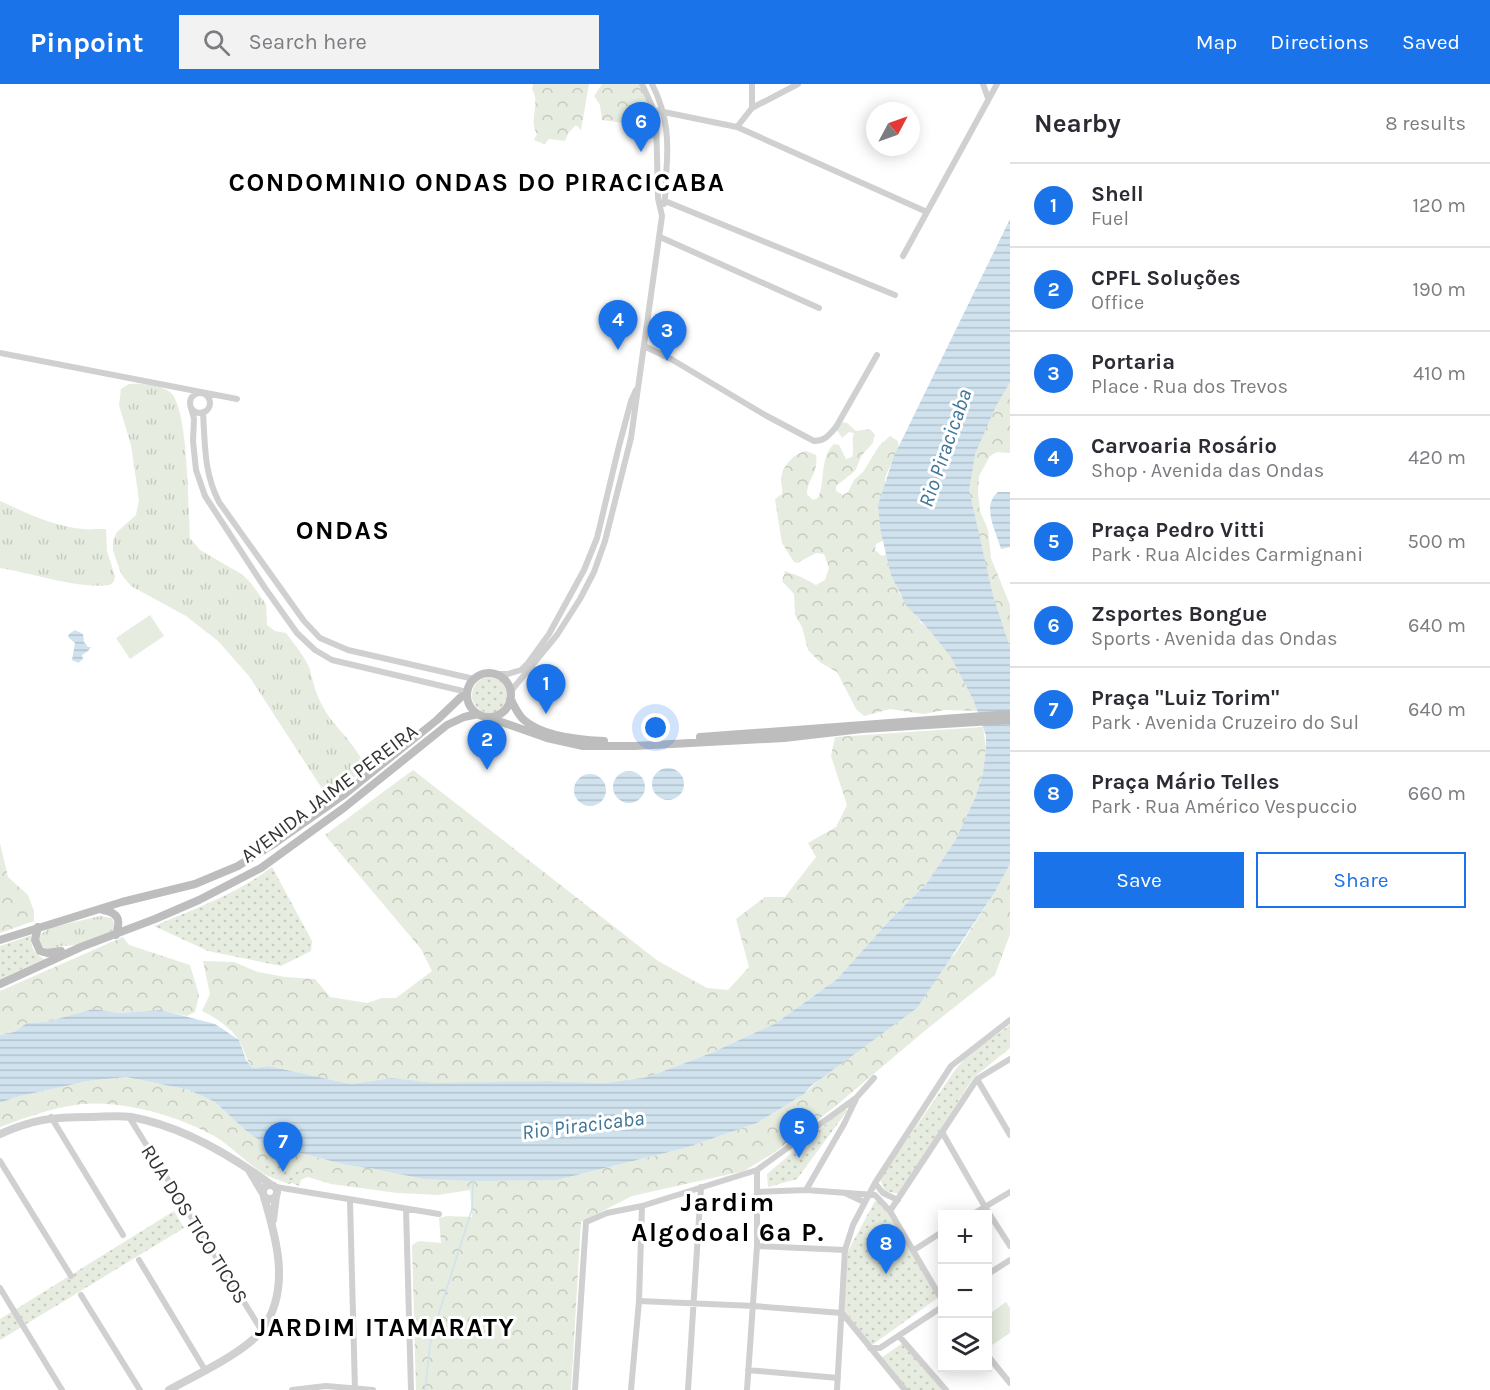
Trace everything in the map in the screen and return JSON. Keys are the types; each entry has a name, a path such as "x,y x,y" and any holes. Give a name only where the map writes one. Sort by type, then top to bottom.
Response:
{"main road":[{"path":"1010,714 972,720 784,738 635,746 583,746 547,738 482,716 470,705 467,693 474,679 489,673 497,674 506,681 511,696 525,721 540,730 601,741 640,741 865,723 972,720 1010,720"},
{"name":"AVENIDA JAIME PEREIRA","path":"0,940 100,909 195,884 238,866 345,794 467,693"},
{"path":"482,716 499,715 508,706 511,696"},
{"name":"AVENIDA JAIME PEREIRA","path":"0,984 81,947 116,935 199,900 261,868 345,807 447,725 464,717 482,716"},
{"path":"100,909 113,912 119,919 116,935"},
{"path":"39,927 34,940 40,951 47,953 81,947"}],"street":[{"path":"642,84 654,110 657,130 658,198 662,210"},
{"path":"511,696 576,606 598,561 631,438 665,201 667,168 668,140 664,114 652,84"},
{"path":"752,84 752,108"},
{"path":"737,127 752,108 798,84"},
{"path":"983,84 988,98"},
{"path":"903,256 997,84"},
{"path":"654,110 664,114 737,127 927,212"},
{"path":"658,166 667,168"},
{"path":"658,177 666,178"},
{"path":"665,201 753,235 895,295"},
{"path":"660,237 819,308"},
{"path":"644,346 671,359 808,440 814,441 828,437 836,427 877,355"},
{"path":"0,353 237,399"},
{"path":"497,674 508,674 521,670 528,663 562,613 587,564 598,533 631,401 638,386"},
{"path":"204,393 192,398 191,408 194,419 193,441 196,470 205,496 297,633 315,651 332,660 467,693"},
{"path":"191,408 195,412 203,412 209,408 210,402 204,393"},
{"path":"631,401 628,433 631,438"},
{"path":"203,412 208,476 219,502 313,632 330,643 348,650 474,679"},
{"path":"619,446 624,451 620,479"},
{"path":"576,606 590,570 587,564"},
{"path":"837,1390 845,1250 853,1225 875,1183 951,1066 1010,1020"},
{"path":"890,1211 977,1079 1010,1059"},
{"path":"575,1390 586,1222 607,1213 642,1206 758,1170 856,1098 874,1078"},
{"path":"977,1079 1010,1135"},
{"path":"806,1190 844,1124 856,1098"},
{"path":"51,1117 123,1235"},
{"path":"0,1134 32,1121 51,1117 129,1117 187,1135 217,1148 274,1189"},
{"name":"RUA DOS TICO TICOS","path":"129,1117 262,1331"},
{"path":"942,1132 1010,1246"},
{"path":"0,1161 71,1276"},
{"path":"170,1390 235,1353 262,1331 273,1310 279,1290 279,1265 272,1225 263,1194 246,1167"},
{"path":"747,1390 757,1246 758,1170"},
{"path":"875,1183 883,1193 898,1200"},
{"path":"263,1194 265,1186 439,1214"},
{"path":"688,1390 701,1187"},
{"path":"263,1194 270,1199 274,1189"},
{"path":"272,1225 274,1189"},
{"path":"758,1192 806,1190 876,1195 890,1211 938,1293"},
{"path":"842,1191 864,1202"},
{"path":"980,1210 1010,1192"},
{"path":"350,1201 355,1389"},
{"path":"631,1390 639,1301 642,1206"},
{"path":"406,1209 411,1390"},
{"path":"914,1250 938,1235"},
{"path":"757,1246 845,1250"},
{"path":"139,1260 206,1370"},
{"path":"992,1271 1010,1260"},
{"path":"0,1288 62,1390"},
{"path":"81,1295 140,1390"},
{"path":"639,1301 842,1313 904,1390"},
{"path":"879,1359 885,1348 938,1310"},
{"path":"870,1348 880,1348 902,1338"},
{"path":"902,1338 946,1390"},
{"path":"992,1362 1010,1383"},
{"path":"748,1370 838,1378"},
{"path":"292,1390 309,1388 373,1390"}],"green space":[{"path":"533,84 589,84 581,130 576,125 569,132 565,141 549,139 544,144 534,140 537,134 534,123"},
{"path":"602,84 639,84 653,115 655,139 635,136 634,126 631,124 602,120 600,105 594,96"},
{"path":"1010,362 1010,453 997,452 990,456 979,476 978,493 980,511 988,530 991,558 1010,605 1010,663 962,515 966,456"},
{"path":"129,384 144,384 161,388 170,392 176,401 184,438 190,538 200,550 243,575 250,582 266,604 267,625 275,631 286,633 304,658 323,706 363,762 361,771 347,782 325,791 249,676 218,641 186,616 131,586 121,574 113,550 113,540 117,532 136,515 139,500 131,445 119,405 121,389"},
{"path":"842,422 847,423 856,431 870,429 875,435 855,471 836,486 836,491 843,495 848,492 854,480 863,472 879,446 890,436 898,441 898,451 885,480 886,539 876,544 875,550 882,556 887,554 899,593 921,623 936,633 968,682 978,711 946,710 923,714 890,709 864,716 856,709 837,672 821,663 808,650 802,627 795,615 794,594 782,581 785,571 816,585 825,580 829,568 824,554 816,553 797,563 794,562 782,543 775,499 782,494 781,479 786,465 797,455 806,451 816,455 807,494 813,500 818,498 824,463 829,450 834,444 839,445 846,459 852,457 854,433 849,432 842,438 837,430"},
{"path":"0,501 61,525 85,529 106,529 107,551 115,576 114,581 110,585 83,585 0,568"},
{"path":"150,615 164,636 130,659 116,638"},
{"path":"490,677 503,682 508,695 503,708 490,713 477,708 472,695 477,682"},
{"path":"983,727 986,748 983,773 975,798 956,839 927,883 837,979 776,1023 711,1053 648,1077 605,1083 549,1081 430,1084 392,1078 351,1084 269,1066 253,1068 233,1033 218,1020 202,1011 210,994 203,961 234,962 258,972 315,979 330,997 367,1003 382,998 396,998 432,971 421,949 325,835 413,770 658,961 707,988 728,990 749,967 736,919 765,897 785,897 816,857 808,843 836,827 847,805 831,756 835,737"},
{"path":"0,843 8,877 28,895 34,911 34,921 0,933"},
{"path":"1010,864 1010,934 995,975 832,1109 775,1152 744,1171 632,1196 581,1222 571,1390 416,1390 412,1245 419,1241 441,1243 439,1218 472,1217 470,1190 438,1195 397,1193 331,1184 308,1177 289,1184 261,1172 223,1141 201,1129 148,1110 110,1104 75,1105 46,1111 0,1127 0,1103 16,1097 88,1081 126,1077 189,1090 215,1102 244,1129 265,1145 280,1152 293,1151 346,1165 375,1169 557,1180 685,1148 757,1123 804,1094 955,954 995,892"},
{"path":"272,867 312,941 311,951 281,966 208,951 154,926 230,893"},
{"path":"100,916 112,918 115,926 113,931 78,945 62,946 51,950 45,949 41,944 39,939 41,934 49,928"},
{"path":"32,935 31,943 34,949 44,959 0,979 0,946"},
{"path":"123,937 129,945 190,965 199,995 195,1012 187,1016 161,1010 120,1013 93,1009 46,1022 27,1023 14,1032 0,1035 0,991"},
{"path":"1010,1025 1010,1048 973,1078 899,1194 885,1191 880,1179 955,1070 968,1055"},
{"path":"845,1108 847,1111 797,1179 768,1187 767,1174"},
{"path":"268,1161 303,1174 299,1186 264,1171"},
{"path":"877,1201 888,1212 938,1298 872,1345 844,1310 848,1251"},
{"path":"174,1211 184,1228 0,1340 0,1319"},
{"path":"1006,1302 1010,1308 1010,1333 992,1345 992,1318 992,1312"},
{"path":"904,1342 944,1390 908,1390 881,1358"}],"water":[{"name":"Rio Piracicaba","path":"1010,219 1010,382 996,406 975,454 969,490 993,596 1010,648 1010,864 995,892 917,1008 811,1086 804,1094 757,1123 685,1148 557,1180 424,1179 346,1165 293,1151 280,1152 265,1145 244,1129 215,1102 189,1090 126,1077 88,1081 16,1097 0,1103 0,1035 14,1032 27,1023 46,1022 93,1009 120,1013 161,1010 215,1024 239,1040 246,1060 253,1068 269,1066 351,1084 392,1078 432,1083 549,1081 605,1083 648,1077 711,1053 776,1023 837,979 927,883 956,839 975,798 983,773 986,736 974,701 951,657 906,605 891,575 881,533 878,505 894,456"},
{"path":"998,492 1010,492 1010,547 1001,549 990,511 993,498"},
{"path":"75,630 83,634 84,642 91,647 82,655 83,659 78,663 72,660 75,643 68,637"},
{"path":"668,768 679,773 684,784 679,795 668,800 657,795 652,784 657,773"},
{"path":"629,771 640,776 645,787 640,798 629,803 618,798 613,787 618,776"},
{"path":"590,774 601,779 606,790 601,801 590,806 579,801 574,790 579,779"}],"waterway":[{"path":"425,1390 431,1338 472,1209 473,1182"}],"place":[{"name":"Zsportes Bongue","path":"641,152"},
{"name":"Carvoaria Rosário","path":"618,350"},
{"name":"Portaria","path":"667,361"},
{"name":"Shell","path":"546,714"},
{"name":"CPFL Soluções","path":"487,770"},
{"name":"Praça Pedro Vitti","path":"799,1158"},
{"name":"Praça \"Luiz Torim\"","path":"283,1172"},
{"name":"Praça Mário Telles","path":"886,1274"}],"district":[{"name":"CONDOMINIO ONDAS DO PIRACICABA","path":"477,182"},
{"name":"ONDAS","path":"343,530"},
{"name":"Jardim Algodoal 6ª P.","path":"728,1217"},
{"name":"JARDIM ITAMARATY","path":"385,1327"}]}
